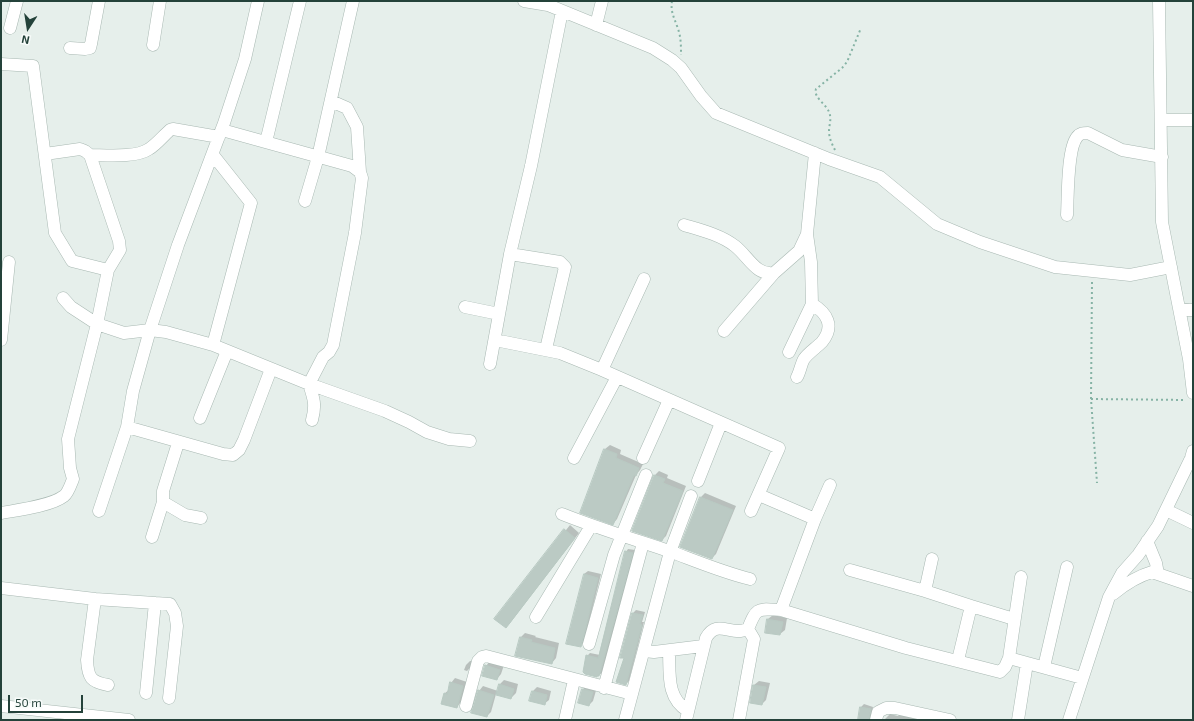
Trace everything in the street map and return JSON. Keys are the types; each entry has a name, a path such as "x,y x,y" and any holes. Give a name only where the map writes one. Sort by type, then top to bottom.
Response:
{"street":[{"path":"10,28 17,1"},
{"path":"70,48 90,48 98,1"},
{"path":"153,45 160,1"},
{"path":"99,511 127,427 133,391 150,330 178,245 213,155 244,59 258,1"},
{"path":"266,142 300,1"},
{"path":"305,201 318,157 354,1"},
{"path":"524,1 548,5 653,48 672,60 681,68 701,96 716,113 815,153 880,177 937,224 980,242 1055,268 1130,275 1171,267"},
{"path":"596,25 602,1"},
{"path":"1159,1 1162,222 1180,309 1189,359 1193,393"},
{"path":"490,364 510,254 531,166 562,11"},
{"path":"1,64 33,66 55,233 72,261 108,270"},
{"path":"312,420 315,410 315,403 309,384 323,357 329,352 333,345 355,233 362,178 360,172 357,127 347,108 331,101"},
{"path":"1161,120 1193,120"},
{"path":"90,155 122,155 143,152 149,150 170,130 173,129 220,133 266,142 352,166 360,172"},
{"path":"1067,215 1071,151 1077,136 1082,132 1088,133 1122,150 1162,157"},
{"path":"1,513 36,506 56,500 65,495 73,479 70,468 68,439 97,324 108,270 120,250 119,240 90,155 85,150 80,149 45,154"},
{"path":"789,352 812,304 811,262 807,234 815,153"},
{"path":"213,155 251,203 213,345"},
{"path":"684,225 728,241 736,246 758,270 765,273 774,273"},
{"path":"724,331 774,273 799,250 807,234"},
{"path":"510,254 560,262 565,266 546,349"},
{"path":"1,340 9,262"},
{"path":"602,370 644,279"},
{"path":"63,298 71,307 97,324 124,332 150,330 166,332 213,345 309,384 385,412 409,422 427,432 449,439 470,441"},
{"path":"797,377 804,360 823,340 828,329 829,321 822,310 812,304"},
{"path":"465,307 499,314"},
{"path":"1180,309 1193,310"},
{"path":"495,340 546,349 570,356 779,448 751,511"},
{"path":"200,418 227,351"},
{"path":"127,427 222,454 233,455 239,450 244,440 271,369"},
{"path":"574,458 617,377"},
{"path":"643,458 669,400"},
{"path":"698,481 721,423"},
{"path":"152,537 162,502 163,492 178,442"},
{"path":"1069,720 1109,597 1122,573 1138,554 1166,510 1192,458 1193,451"},
{"path":"589,644 614,555 646,475"},
{"path":"781,610 815,519 830,485"},
{"path":"759,495 815,519"},
{"path":"625,720 670,552 691,496"},
{"path":"162,502 185,515 201,518"},
{"path":"1166,510 1193,523"},
{"path":"562,514 591,526 737,576 750,579"},
{"path":"536,617 591,526"},
{"path":"1147,541 1156,563 1152,574"},
{"path":"604,688 643,543"},
{"path":"924,591 932,559"},
{"path":"1044,667 1067,567"},
{"path":"850,570 1014,619"},
{"path":"1109,597 1122,587 1152,574 1193,586"},
{"path":"748,629 756,611 764,609 781,610 906,648 958,660 1000,672 1009,658 1021,577"},
{"path":"1,588 95,599 170,604 175,613 177,626 169,698"},
{"path":"95,599 87,660 88,670 90,677 96,683 108,685"},
{"path":"146,693 155,603"},
{"path":"958,660 971,606"},
{"path":"687,715 703,646 709,633 716,628 739,631 748,629"},
{"path":"739,720 754,641 748,629"},
{"path":"644,650 654,652 669,651 703,646"},
{"path":"669,651 672,691 687,715"},
{"path":"466,706 478,661 482,657 486,656 604,688 632,694"},
{"path":"1009,658 1082,678"},
{"path":"1018,720 1027,663"},
{"path":"566,720 574,680"},
{"path":"1,706 78,717 129,720"},
{"path":"876,720 878,712 886,708 895,708 950,720"}],"path":[{"path":"672,1 672,12 680,39 681,68"},
{"path":"844,164 831,141 829,132 830,115 828,110 816,95 815,91 816,88 847,62 861,28"},
{"path":"1092,271 1091,399 1097,483"},
{"path":"1091,399 1193,400"}],"building":[{"path":"604,449 617,454 616,458 639,468 636,476 634,475 613,525 580,513"},
{"path":"654,475 665,479 663,483 683,491 662,541 632,531"},
{"path":"700,497 733,510 712,559 680,547"},
{"path":"564,529 575,538 506,628 494,619"},
{"path":"625,551 633,553 599,676 597,677 585,674 583,672 586,655 598,658"},
{"path":"584,574 598,578 581,647 566,644"},
{"path":"632,613 643,615 640,624 642,625 626,685 616,682 624,658 620,658"},
{"path":"767,619 783,622 780,635 765,633"},
{"path":"520,637 532,640 531,642 555,648 552,664 515,656"},
{"path":"485,665 500,670 497,680 482,676"},
{"path":"450,682 463,686 457,708 441,704 444,693 447,694"},
{"path":"499,684 514,689 511,699 496,695"},
{"path":"753,685 766,687 762,705 750,703"},
{"path":"582,689 593,692 589,706 578,703"},
{"path":"478,690 494,695 487,717 471,713"},
{"path":"532,691 547,695 545,705 529,701"},
{"path":"860,707 871,709 869,720 858,720"}]}
